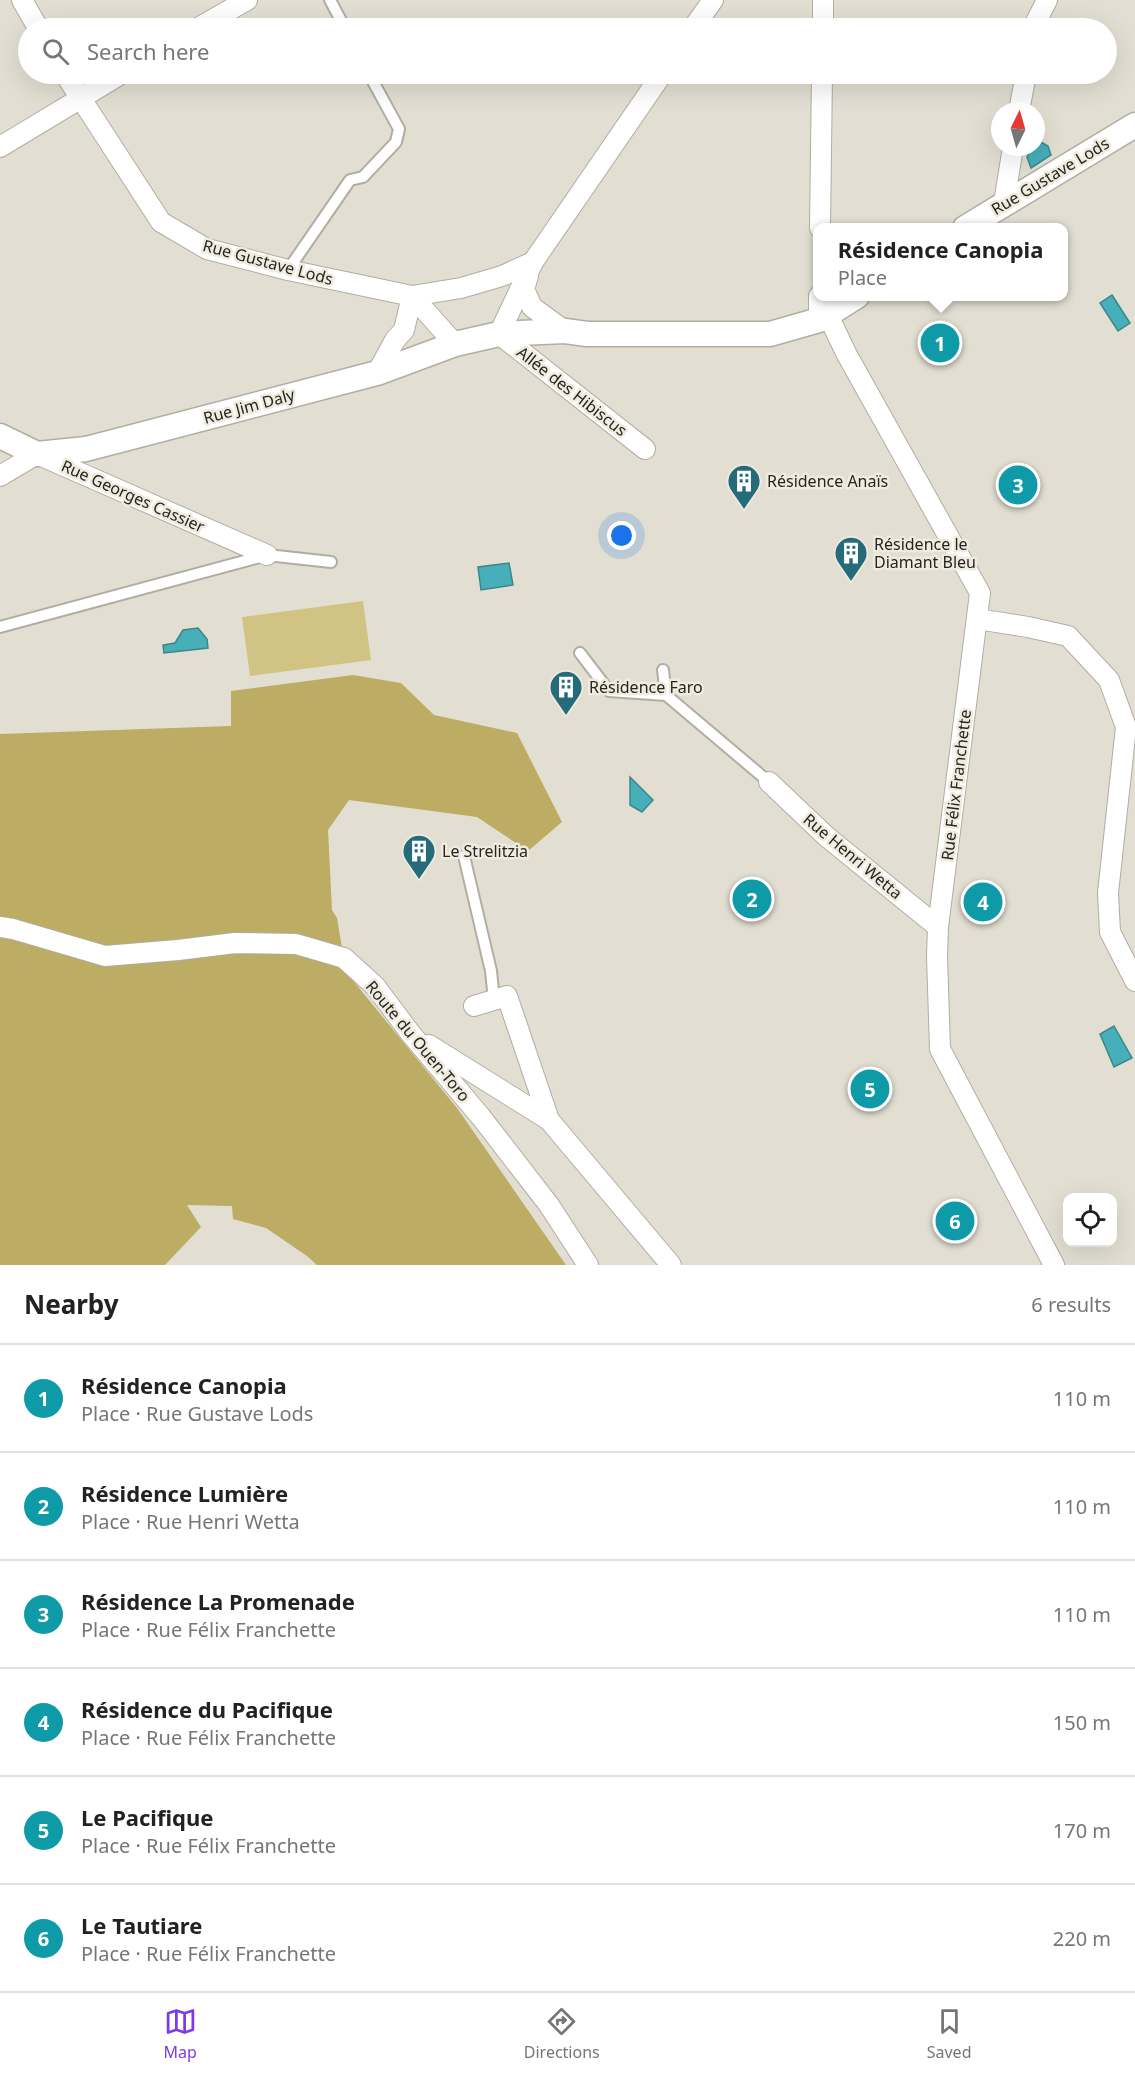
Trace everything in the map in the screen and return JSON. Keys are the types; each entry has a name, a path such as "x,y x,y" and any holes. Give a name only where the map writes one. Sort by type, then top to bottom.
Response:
{"street":[{"path":"22,0 32,18"},
{"path":"216,18 247,0"},
{"path":"700,18 713,0"},
{"path":"823,0 823,18"},
{"path":"1038,18 1047,0"},
{"name":"Rue Gustave Lods","path":"71,84 161,222 207,249 288,270 412,296"},
{"path":"0,147 104,84"},
{"path":"655,84 532,262 499,334 566,331 587,334 770,334 846,301"},
{"path":"820,223 822,84"},
{"path":"1021,102 1024,84"},
{"name":"Rue Gustave Lods","path":"973,223 1135,124"},
{"path":"1004,203 1012,156"},
{"path":"412,296 460,288 502,276 532,262"},
{"path":"532,262 524,289 532,307 566,331"},
{"path":"412,296 454,344"},
{"path":"377,373 395,340 404,330 412,296"},
{"name":"Rue Félix Franchette","path":"822,310 980,593 938,927 940,1049 1054,1265"},
{"name":"Rue Jim Daly","path":"0,476 37,454 86,448 377,373 454,344 499,334"},
{"name":"Allée des Hibiscus","path":"499,334 645,448"},
{"name":"Rue Georges Cassier","path":"0,436 267,555"},
{"path":"977,619 1068,636 1109,680 1126,727 1108,892 1110,932 1135,981"},
{"name":"Rue Henri Wetta","path":"769,782 827,837 938,927"},
{"name":"Route du Ouen-Toro","path":"0,927 13,928 105,956 236,943 296,944 344,958 375,986 411,1034 481,1117 549,1205 588,1265"},
{"path":"474,1006 507,996 549,1120"},
{"path":"411,1034 549,1120 671,1265"}],"lane":[{"path":"330,0 340,18"},
{"path":"288,270 350,180 363,177 396,142 399,129 374,84"},
{"path":"0,627 267,555 331,562"},
{"path":"580,653 609,691 666,696 769,782"},
{"path":"663,670 666,696"},
{"path":"464,856 491,971 494,1000"}],"shaded area":[{"path":"363,601 371,660 250,676 242,617"},
{"path":"353,675 401,683 434,715 517,733 562,822 528,851 477,817 349,800 328,830 332,910 337,918 346,972 457,1108 566,1265 317,1265 266,1228 233,1219 232,1206 187,1205 201,1227 165,1265 0,1265 0,734 231,726 231,691"}],"water":[{"path":"1045,144 1051,155 1031,168 1027,157 1045,156"},
{"path":"1112,295 1130,323 1118,331 1100,303"},
{"path":"509,563 513,585 481,590 478,567"},
{"path":"198,628 207,639 208,648 164,653 163,645 175,643 183,630"},
{"path":"630,777 653,800 642,812 630,805"},
{"path":"1114,1026 1132,1058 1114,1067 1100,1034"}],"place":[{"name":"Résidence Canopia","path":"940,343"},
{"name":"Résidence La Promenade","path":"1018,485"},
{"name":"Résidence Anaïs","path":"744,510"},
{"name":"Résidence le Diamant Bleu","path":"851,582"},
{"name":"Résidence Faro","path":"566,716"},
{"name":"Le Strelitzia","path":"419,880"},
{"name":"Résidence Lumière","path":"752,899"},
{"name":"Résidence du Pacifique","path":"983,902"},
{"name":"Le Pacifique","path":"870,1089"},
{"name":"Le Tautiare","path":"955,1221"}]}
